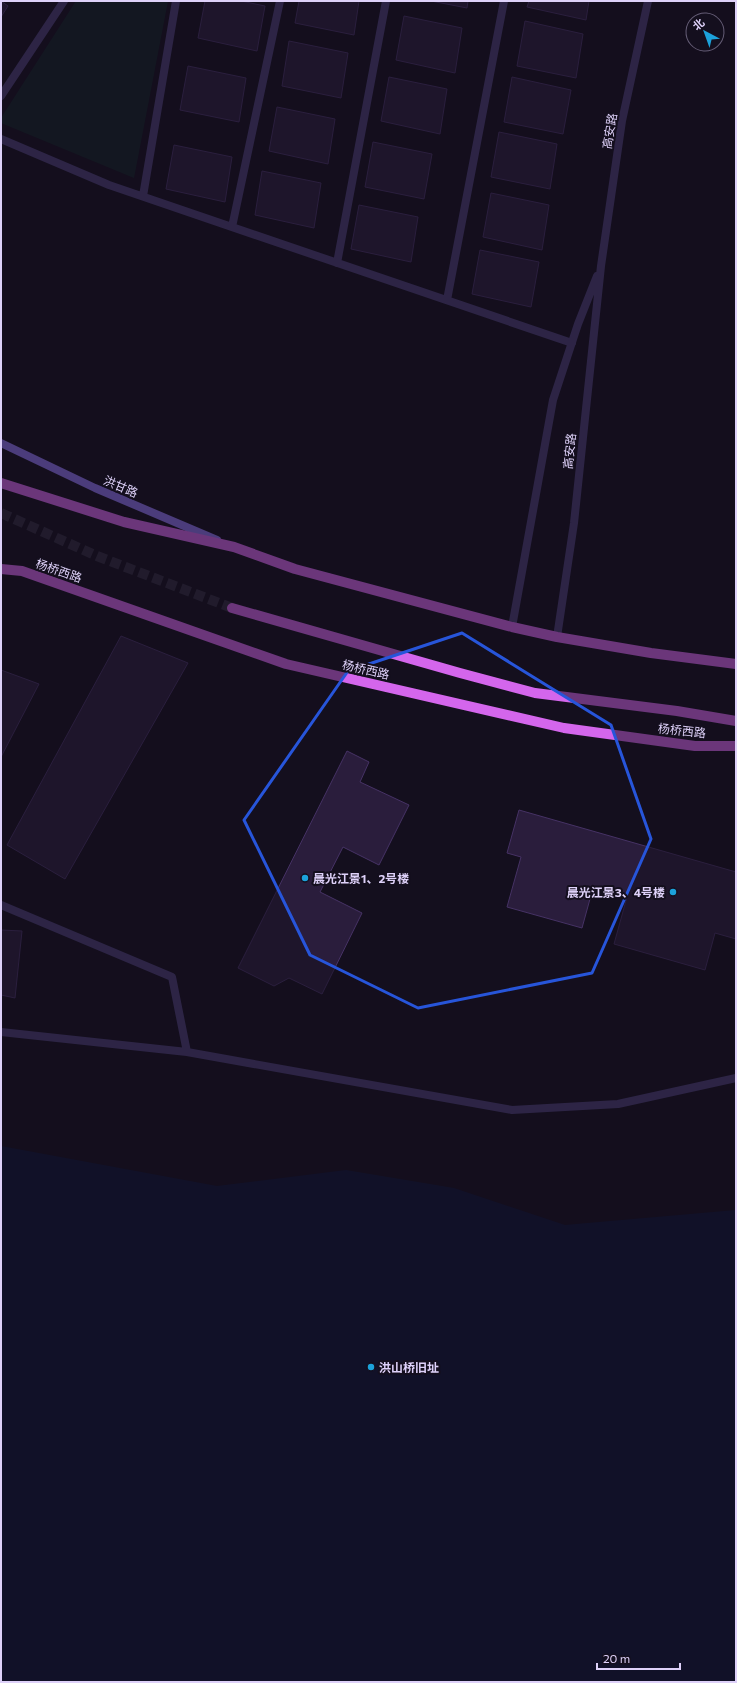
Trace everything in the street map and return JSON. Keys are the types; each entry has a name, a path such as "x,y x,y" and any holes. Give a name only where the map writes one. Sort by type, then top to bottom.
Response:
{"main road":[{"name":"洪甘路","path":"1,443 95,488 234,547"},
{"path":"1,483 124,522 234,547 295,569 512,627 557,637 651,653 736,664"},
{"name":"杨桥西路","path":"1,569 22,571 286,664 564,728 694,746 736,746"},
{"path":"232,608 535,693 736,720"}],"street":[{"path":"1,96 64,1"},
{"path":"143,196 176,1"},
{"path":"232,227 280,1"},
{"path":"337,263 386,1"},
{"path":"447,300 504,1"},
{"name":"高安路","path":"557,637 574,523 601,266 622,121 648,1"},
{"path":"1,139 109,185 572,343"},
{"name":"高安路","path":"512,627 553,400 578,324 601,266"},
{"path":"1,905 172,977 187,1052"},
{"path":"1,1032 187,1052 512,1110 618,1104 736,1078"}],"highlighted area":[{"path":"462,633 611,725 651,839 592,973 418,1008 310,955 244,820 348,671"}],"shaded area":[{"path":"76,1 168,1 134,178 1,123 1,118"}],"water":[{"path":"1,1146 217,1186 346,1170 454,1188 565,1225 736,1210 736,1682 1,1682"}],"building":[{"path":"1,1 8,6 1,17"},
{"path":"205,1 241,1 265,6 257,51 198,38"},
{"path":"299,1 359,1 354,35 295,23"},
{"path":"431,1 468,1 467,8"},
{"path":"529,1 589,1 586,20 527,7"},
{"path":"404,16 462,28 455,73 396,60"},
{"path":"525,21 583,34 576,78 517,66"},
{"path":"289,41 348,53 341,98 282,86"},
{"path":"188,66 246,78 239,122 180,110"},
{"path":"389,77 447,89 440,134 381,121"},
{"path":"512,77 571,90 563,134 504,122"},
{"path":"277,107 335,119 328,164 269,151"},
{"path":"499,132 557,144 550,189 491,177"},
{"path":"373,142 432,154 424,199 365,187"},
{"path":"174,145 232,157 225,202 166,189"},
{"path":"262,171 321,183 314,228 255,215"},
{"path":"491,193 549,205 542,250 483,237"},
{"path":"359,205 418,217 411,262 351,249"},
{"path":"480,250 539,262 531,307 472,294"},
{"path":"121,636 188,663 65,879 7,845"},
{"path":"1,670 39,684 1,757"},
{"name":"晨光江景1、2号楼","path":"347,751 369,762 360,782 409,805 379,865 343,847 320,892 362,913 322,994 289,978 274,986 238,968"},
{"name":"晨光江景3、4号楼","path":"519,810 736,872 736,939 715,933 705,970 614,944 627,897 593,888 582,928 507,907 521,857 507,853"},
{"path":"1,930 22,931 15,998 1,995"}],"tunnel":[{"path":"1,513 97,556 232,608"}],"place":[{"name":"晨光江景1、2号楼","path":"305,878"},
{"name":"晨光江景3、4号楼","path":"673,892"},
{"name":"洪山桥旧址","path":"371,1367"}]}
